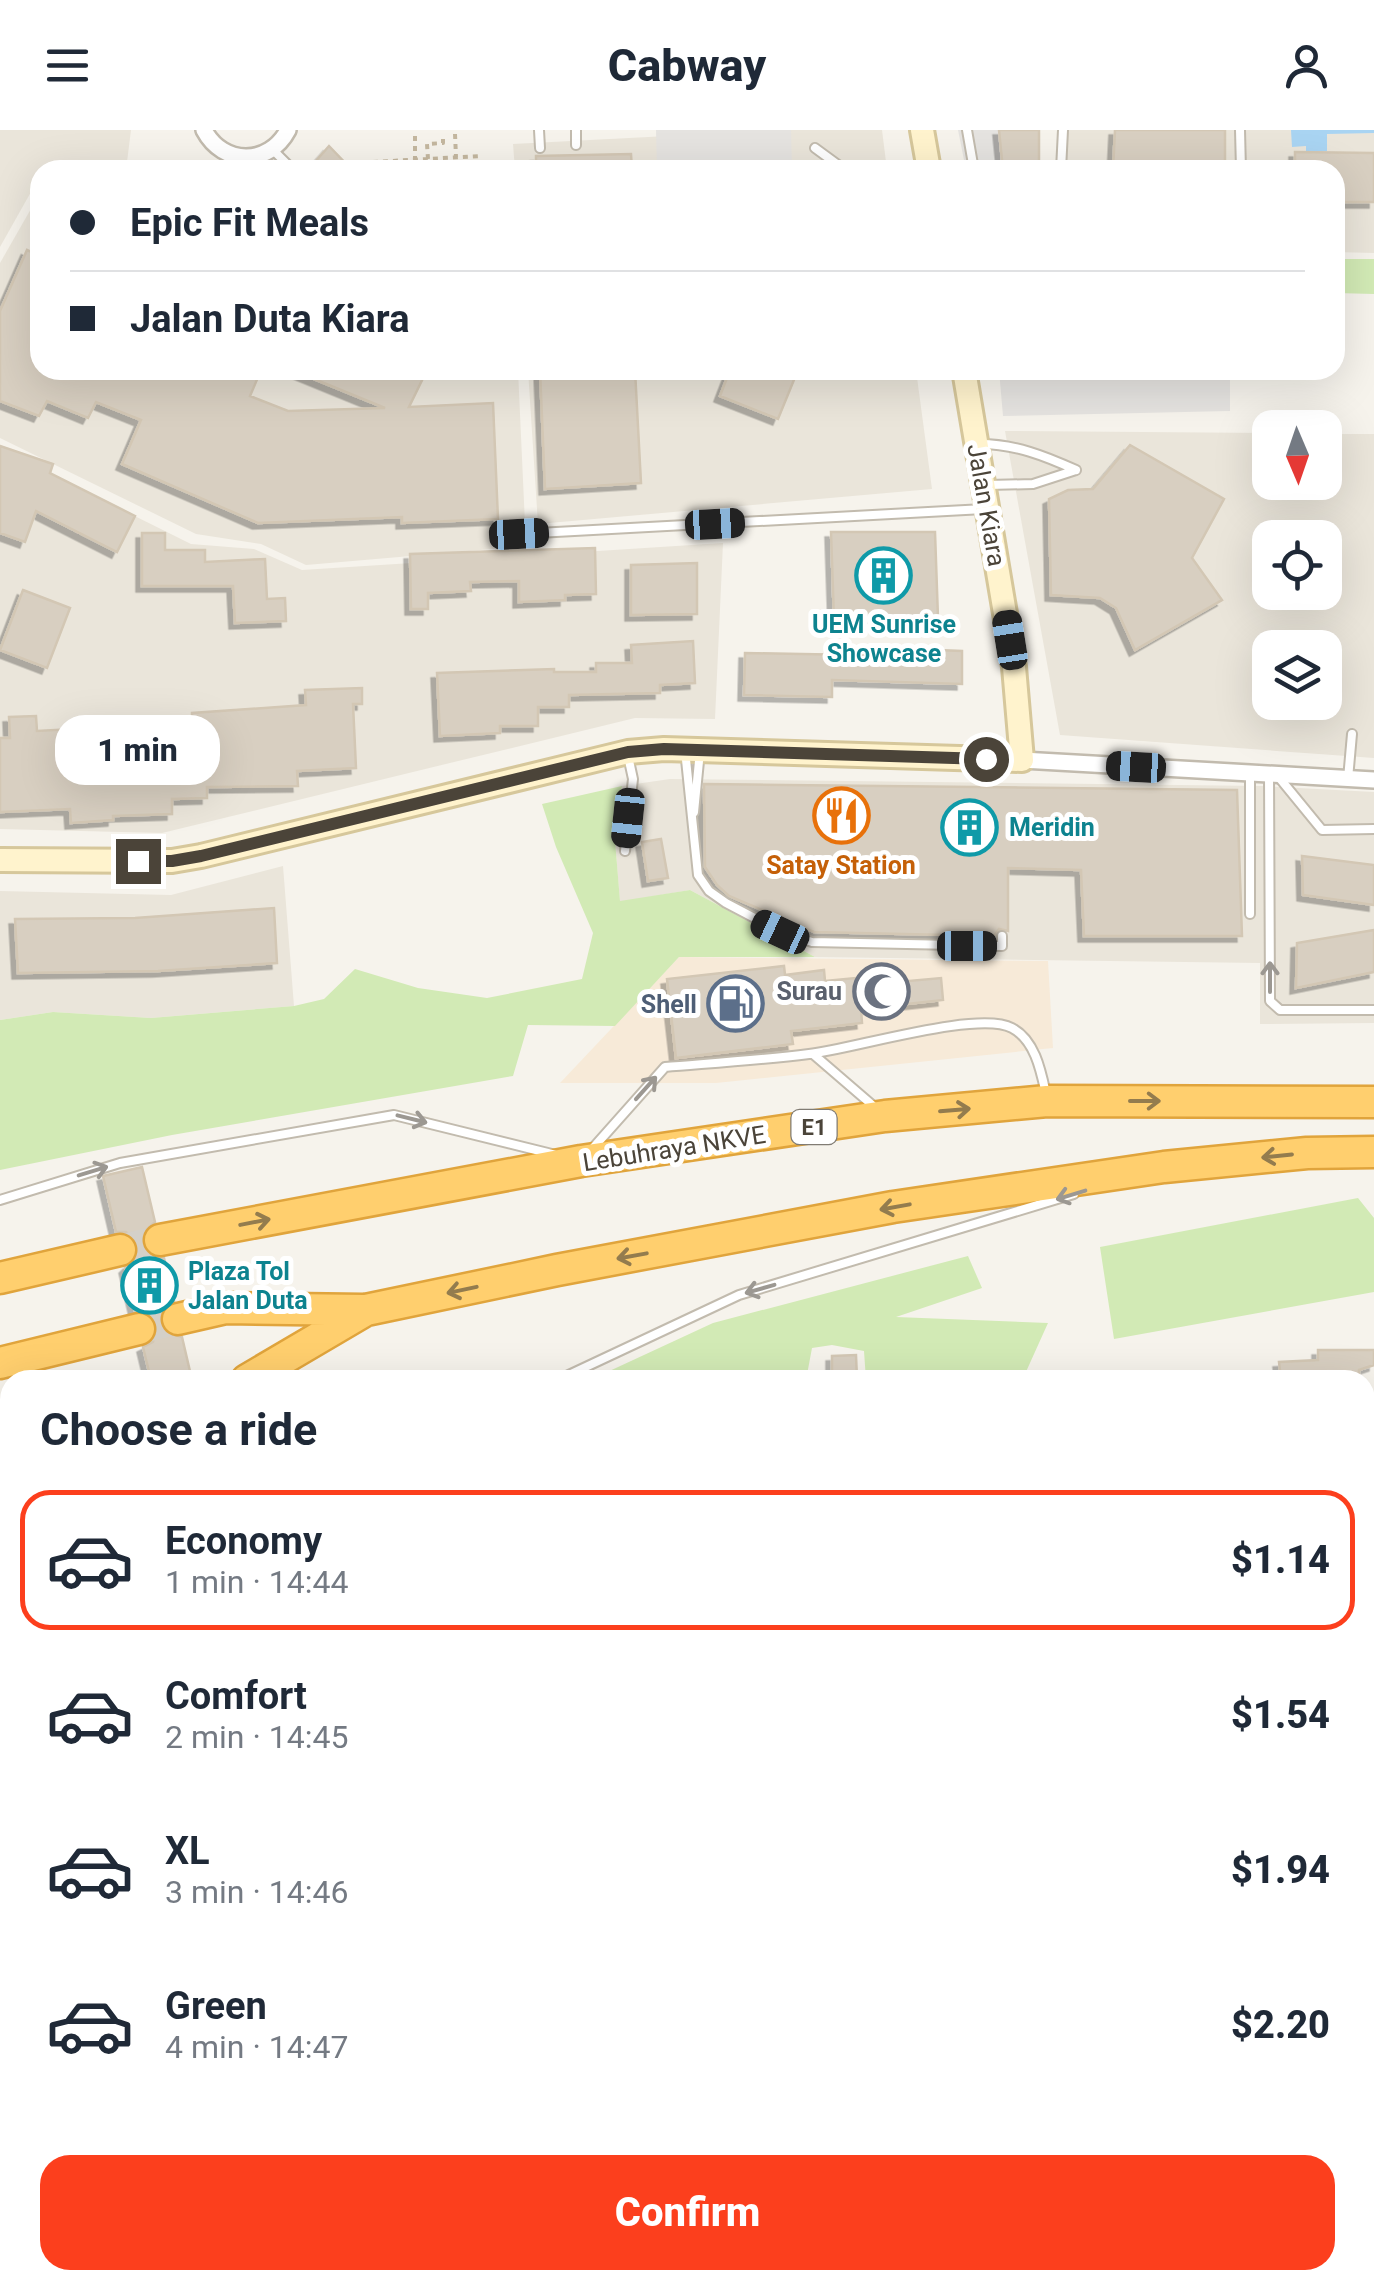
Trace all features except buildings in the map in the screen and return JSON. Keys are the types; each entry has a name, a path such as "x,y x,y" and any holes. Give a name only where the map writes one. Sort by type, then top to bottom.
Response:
{"highway":[{"name":"Lebuhraya NKVE","path":"160,1240 581,1161 885,1116 1048,1101 1374,1102"},
{"path":"178,1320 226,1308 366,1310 893,1207 1164,1167 1307,1153 1374,1152"},
{"path":"0,1278 120,1250"},
{"path":"264,1370 366,1310"},
{"path":"0,1364 139,1328"}],"main road":[{"path":"922,130 927,160"},
{"name":"Jalan Kiara","path":"966,380 1014,667 1022,760"},
{"path":"0,860 187,859 628,752 692,750 1022,760"}],"street":[{"path":"204,130 217,148 236,157 255,157 272,150 288,130"},
{"path":"1022,760 1374,780"}],"lane":[{"path":"539,130 540,148"},
{"path":"576,130 576,144"},
{"path":"966,130 972,160"},
{"path":"1062,160 1064,130"},
{"path":"1240,130 1241,160"},
{"path":"815,148 831,160"},
{"path":"272,150 282,160"},
{"path":"519,534 985,498 1076,470 1040,454 1000,444 976,444"},
{"path":"1348,778 1352,734"},
{"path":"692,750 696,866 709,891 758,921 812,942 1002,946 1002,936"},
{"path":"692,750 693,822"},
{"path":"625,850 633,779 628,752"},
{"path":"1250,773 1250,914"},
{"path":"1273,774 1322,830 1374,829"},
{"path":"1273,774 1270,1001 1280,1010 1374,1010"},
{"path":"709,891 717,885"},
{"path":"0,1200 120,1163 394,1114 581,1161 664,1067 813,1054 969,1024 1010,1026 1027,1039 1040,1067 1048,1101"},
{"path":"813,1054 885,1116"},
{"path":"579,1370 739,1295 1164,1167"}],"path":[{"path":"455,134 456,158"},
{"path":"428,159 427,144 444,143 444,135"},
{"path":"415,136 416,160 481,156"}],"shaded area":[{"path":"0,130 131,130 127,160 30,160 30,194 0,247"},
{"path":"656,130 791,130 792,160 657,160"},
{"path":"785,130 882,130 886,160 514,160 513,144"},
{"path":"958,130 998,130 1000,160 964,160"},
{"path":"1061,130 1374,130 1374,253 1345,252 1345,160 1061,160"},
{"path":"30,210 30,380 518,380 526,546 306,565 261,544 196,534 0,438 0,263"},
{"path":"529,380 917,380 932,489 538,524"},
{"path":"1000,380 1230,380 1230,411 1003,416"},
{"path":"1005,431 1252,433 1252,500 1342,500 1342,434 1374,434 1374,758 1060,735"},
{"path":"0,449 191,544 254,549 302,570 723,543 715,719 635,718 162,833 0,829"},
{"path":"670,779 1261,786 1374,792 1374,1023 1260,1024 1260,963 815,957 690,890 620,902 614,828 622,786"},
{"path":"283,866 294,1006 151,1018 53,1012 0,1020 0,891 171,895"},
{"path":"679,957 1048,961 1053,1048 716,1083 560,1083"}],"green space":[{"path":"1345,259 1374,259 1374,294 1345,293"},
{"path":"622,786 614,828 620,901 690,890 815,957 679,957 615,1026 528,1025 513,1076 172,1135 0,1170 0,1020 53,1012 151,1018 294,1006 324,999 355,969 418,988 487,998 582,979 593,933 542,804"},
{"path":"1358,1198 1374,1218 1374,1292 1114,1339 1100,1247"},
{"path":"968,1256 982,1288 896,1317 1048,1323 1027,1370 865,1370 864,1351 832,1345 812,1348 808,1370 612,1370 713,1323"}],"water":[{"path":"1291,130 1374,133 1327,134 1327,151 1306,151 1306,146 1292,147"}],"tunnel":[{"path":"120,1250 160,1240"},
{"path":"139,1329 178,1319"}],"place":[{"name":"UEM Sunrise Showcase","path":"884,575"},
{"name":"Satay Station","path":"841,816"},
{"name":"Meridin","path":"970,827"},
{"name":"Surau","path":"881,991"},
{"name":"Shell","path":"736,1004"},
{"name":"Plaza Tol Jalan Duta","path":"149,1285"}],"route":[{"path":"138,861 201,856 628,752 664,749 986,759"}]}
